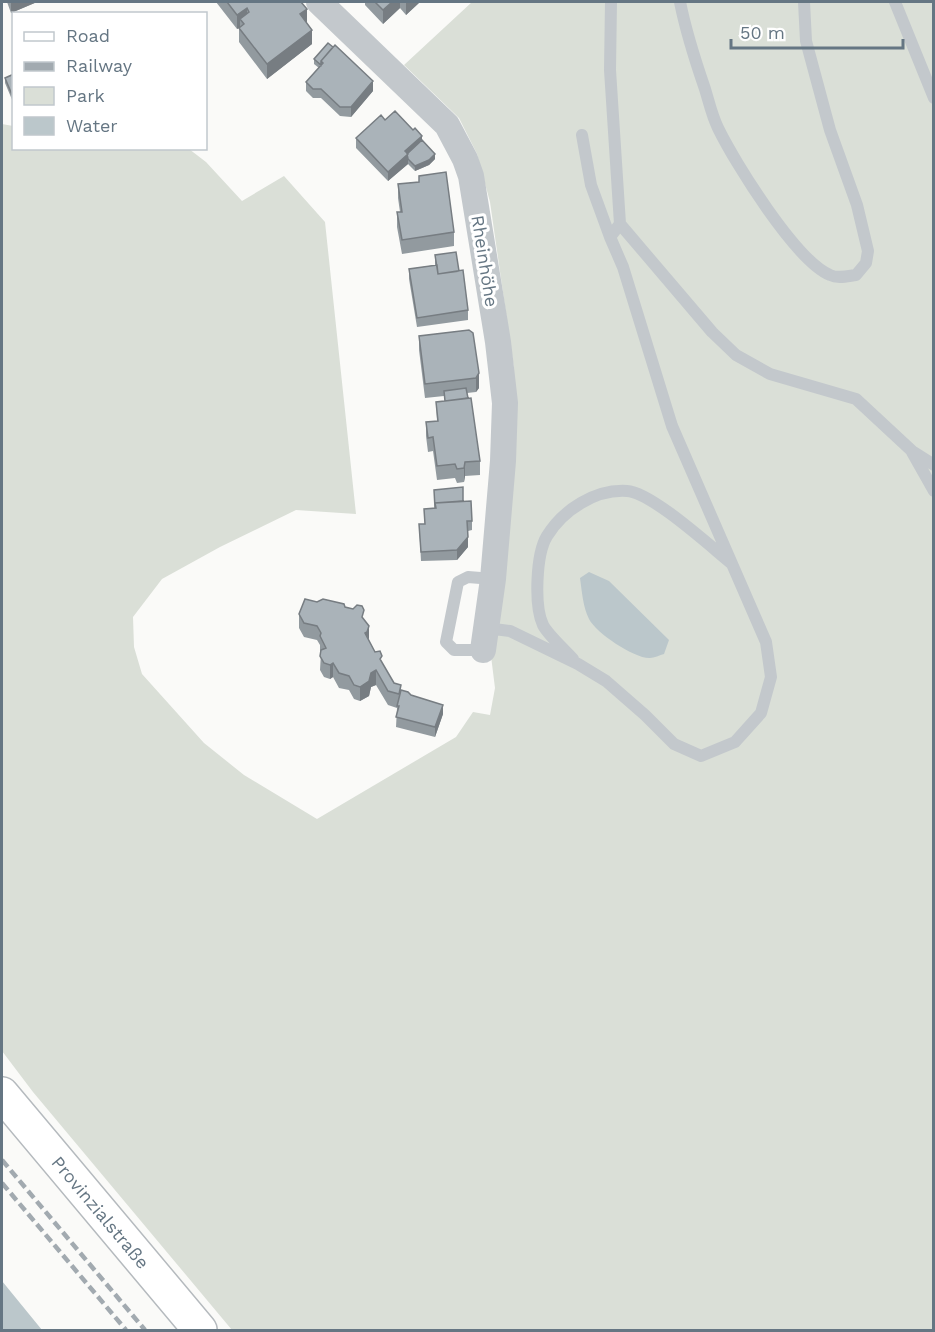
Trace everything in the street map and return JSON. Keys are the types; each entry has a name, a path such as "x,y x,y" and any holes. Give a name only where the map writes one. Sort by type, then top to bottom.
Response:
{"main road":[{"name":"Provinzialstraße","path":"2,1095 200,1330"}],"street":[{"name":"Rheinhöhe","path":"320,2 447,125 465,159 471,176 498,342 505,403 504,461 493,579 484,639"}],"lane":[{"path":"611,2 610,70 620,224 712,332 736,356 770,374 856,399 912,451 933,465"},
{"path":"680,2 687,37 717,126 751,186 805,257 832,277 844,277 856,274 866,263 868,251 857,205 830,130 806,41 804,2"},
{"path":"895,2 933,98"},
{"path":"493,579 468,577 458,582 446,642 453,650 510,631 578,664 606,681 674,744 702,756 735,742 761,713 771,677 766,642 672,426 623,267 591,186 582,135"},
{"path":"610,237 620,224"},
{"path":"912,451 933,491"},
{"path":"578,664 543,625 536,593 539,561 546,537 567,512 598,494 628,491 656,503 732,564"}],"green space":[{"path":"472,2 933,2 933,1330 232,1330 33,1092 2,1051 2,124 12,126 12,150 190,150 206,162 242,201 284,176 325,222 356,514 296,510 220,547 162,579 133,617 134,647 142,674 204,743 244,775 317,819 456,737 473,712 490,715 495,688 490,648 513,476 514,369 490,202 477,154 459,118 404,65"}],"water":[{"path":"589,572 609,581 669,640 664,654 650,658 635,654 607,638 593,625 585,610 580,578"},
{"path":"2,1281 42,1330 2,1330"}],"building":[{"path":"227,2 301,2 307,9 300,14 312,30 267,64 239,28 244,24 240,19 249,12 247,8 237,15"},
{"path":"375,2 392,2 383,10"},
{"path":"328,43 333,47 321,61 321,65 314,59"},
{"path":"335,45 373,81 351,107 340,107 321,89 313,89 306,82"},
{"path":"12,75 12,95 5,78"},
{"path":"395,111 422,136 405,151 408,154 388,172 356,138 381,115 385,120"},
{"path":"422,140 435,154 429,160 415,166 408,159 407,154"},
{"path":"446,172 454,232 402,240 397,212 402,212 398,184 419,182 419,176"},
{"path":"456,252 459,271 438,274 435,255"},
{"path":"437,265 438,274 463,270 468,310 417,318 409,269"},
{"path":"469,330 473,333 479,373 476,378 425,384 419,336"},
{"path":"466,388 468,398 445,401 444,391"},
{"path":"471,398 480,461 465,462 464,468 457,469 455,464 437,466 433,437 428,438 426,422 438,421 436,402"},
{"path":"463,487 463,501 435,503 435,508 434,490"},
{"path":"471,501 472,521 467,521 468,537 457,550 421,552 419,524 425,524 424,509 436,508 435,503"},
{"path":"305,599 317,602 323,599 344,604 345,607 353,609 357,605 362,606 364,610 362,617 369,626 365,633 375,652 380,651 382,656 380,659 394,683 401,685 399,694 388,691 376,670 371,673 369,681 360,687 354,685 349,676 339,673 333,663 330,665 324,663 320,656 321,650 326,648 320,636 321,633 317,626 304,623 299,614"},
{"path":"401,690 443,705 435,727 396,717"}],"railway":[{"path":"2,1160 145,1330"},
{"path":"2,1183 126,1330"}]}
